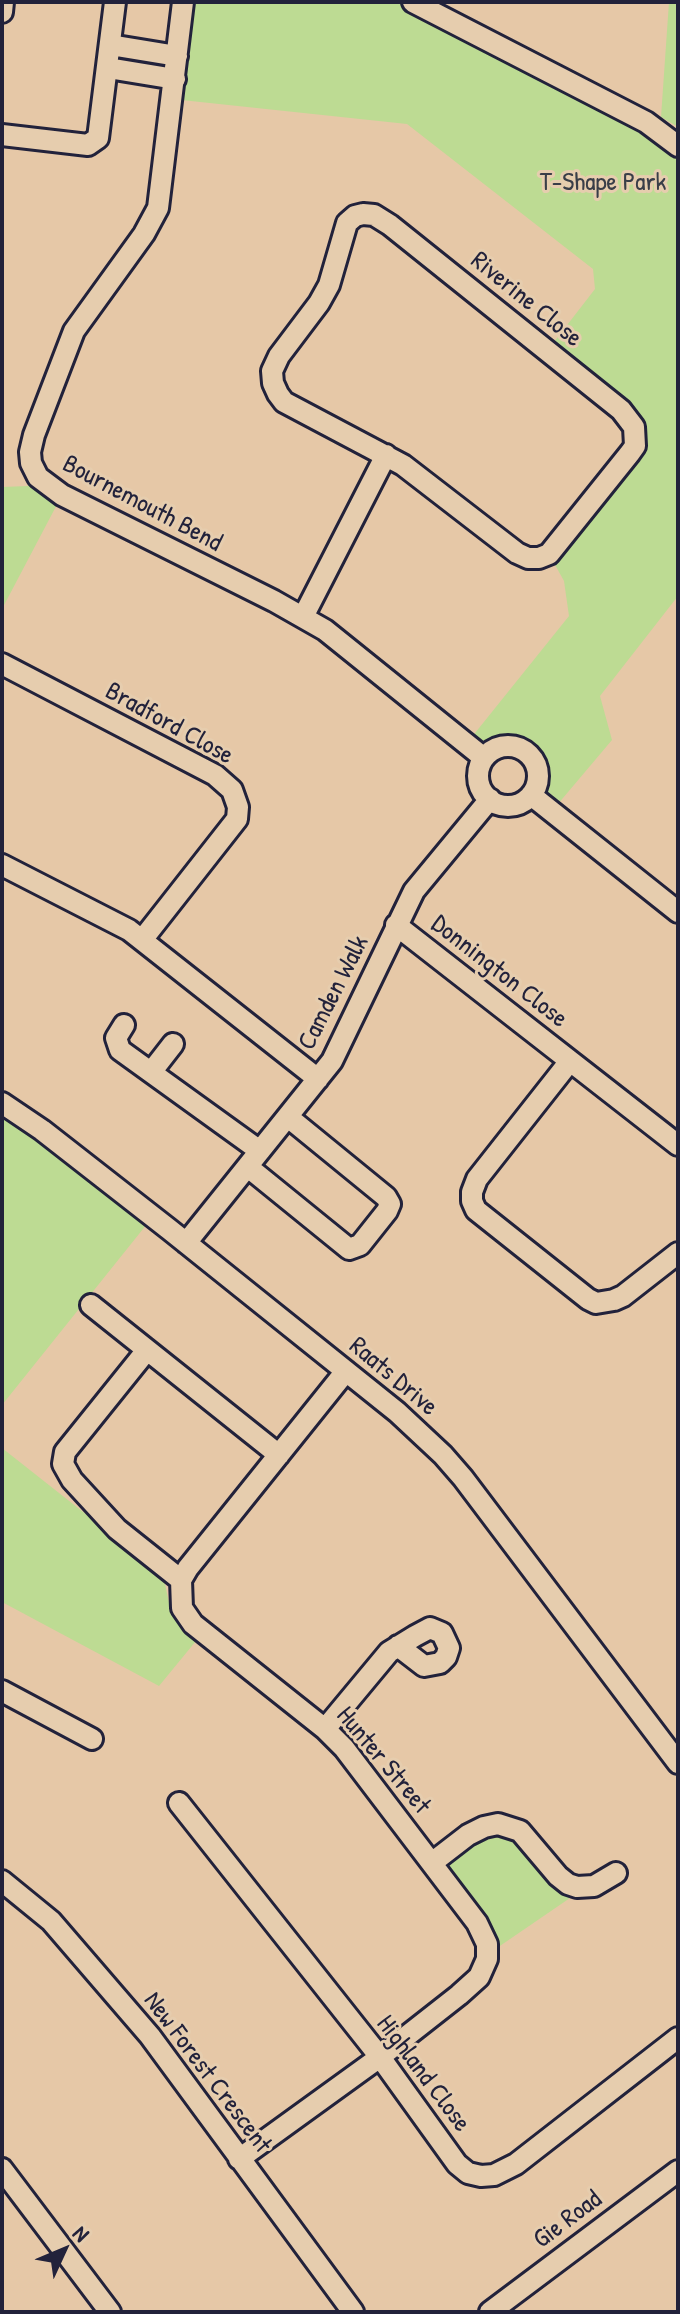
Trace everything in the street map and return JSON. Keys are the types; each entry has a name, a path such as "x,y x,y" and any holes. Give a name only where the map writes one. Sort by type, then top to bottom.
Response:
{"street":[{"path":"2,12 3,2"},
{"path":"2,135 88,145 93,143 101,131 115,2"},
{"name":"Bournemouth Bend","path":"183,2 158,208 144,234 74,331 34,435 31,463 38,477 62,495 325,630 484,758"},
{"path":"413,2 646,122 678,146"},
{"path":"110,45 177,56"},
{"path":"108,68 175,79"},
{"path":"646,122 678,129"},
{"name":"Riverine Close","path":"363,214 374,215 390,225 621,410 634,427 636,437 630,453 556,547 539,558 528,558 517,553 420,476 386,455 284,402 273,383 272,371 279,356 329,285 347,223 363,214"},
{"path":"303,617 386,455"},
{"name":"Bradford Close","path":"2,664 215,775 232,790 238,807 237,819 142,940"},
{"path":"514,746 525,751 536,765 538,775 531,795 517,805 502,805 490,799 482,791 479,781 480,765 484,758 500,747 514,746"},
{"path":"531,795 678,912"},
{"name":"Camden Walk","path":"186,1243 318,1079 348,1033 414,891 490,799"},
{"path":"2,865 129,930 318,1079"},
{"name":"Donnington Close","path":"396,925 678,1145"},
{"path":"124,1025 116,1038 118,1047 152,1071 254,1159 349,1249 360,1245 390,1204 386,1197 288,1117"},
{"path":"152,1071 173,1044"},
{"name":"Donnington Close","path":"570,1061 477,1179 472,1192 476,1210 596,1303 623,1296 678,1253"},
{"name":"Raats Drive","path":"2,1103 42,1130 186,1243 420,1433 463,1478 678,1763"},
{"path":"91,1305 279,1455"},
{"path":"147,1350 65,1452 63,1464 72,1480 117,1529 181,1580 346,1371"},
{"name":"Hunter Street","path":"181,1580 182,1608 193,1624 325,1729 344,1748 433,1862 477,1923 487,1944 487,1959 479,1977 459,1995 380,2057 239,2159"},
{"path":"325,1729 372,1670 398,1646"},
{"path":"2,1691 92,1739"},
{"name":"Highland Close","path":"179,1803 380,2057 457,2164 468,2173 494,2175 516,2164 678,2038"},
{"path":"433,1862 468,1835 498,1824 520,1831 568,1884 594,1886 616,1873"},
{"name":"New Forest Crescent","path":"2,1881 51,1921 150,2036 353,2312"},
{"path":"2,2169 110,2312"},
{"name":"Gie Road","path":"490,2312 678,2171"}],"green space":[{"name":"T-Shape Park","path":"183,2 413,2 678,140 678,596 600,696 612,740 552,811 531,795 538,775 536,765 525,751 514,746 500,747 484,758 467,743 569,616 564,581 549,554 636,437 547,351 595,289 593,269 407,124 172,99"},
{"path":"669,2 678,2 678,127 661,117"},
{"path":"38,477 62,495 2,609 2,487 28,486"},
{"path":"2,1101 151,1219 2,1405"},
{"path":"2,1448 163,1575 170,1607 196,1641 159,1686 2,1602"},
{"path":"482,1831 524,1834 570,1898 494,1950 434,1864"}]}
